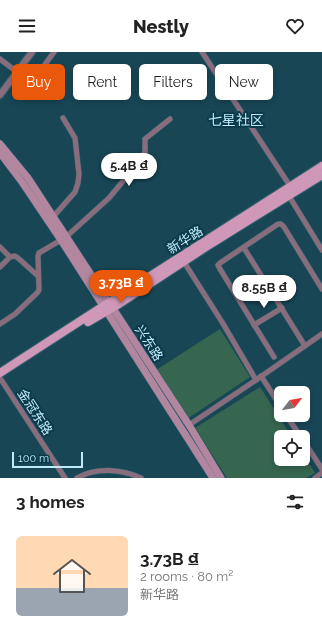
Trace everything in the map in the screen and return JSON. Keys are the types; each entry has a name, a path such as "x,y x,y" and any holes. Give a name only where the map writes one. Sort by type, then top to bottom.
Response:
{"main road":[{"name":"兴东路","path":"0,144 28,178 53,217 63,238"},
{"name":"兴东路","path":"0,153 63,238 213,478"},
{"name":"新华路","path":"0,377 95,317 107,307 322,166"},
{"name":"新华路","path":"107,307 184,262 322,175"},
{"name":"兴东路","path":"107,307 189,425 221,478"}],"street":[{"path":"23,64 32,52"},
{"path":"45,64 54,52"},
{"path":"202,52 290,186"},
{"path":"0,59 12,68"},
{"path":"0,95 12,79"},
{"path":"53,217 75,192 78,178 75,138 63,118"},
{"path":"0,324 15,314 39,290 37,259 39,253 63,238 109,198 145,152 145,139 170,119"},
{"path":"289,196 322,250"},
{"path":"274,357 218,265 278,224 281,224 284,226 322,289"},
{"path":"0,247 10,257"},
{"path":"244,248 305,346"},
{"path":"0,267 10,257 14,256 38,276"},
{"path":"184,262 256,380"},
{"path":"254,325 282,308"},
{"path":"189,425 322,334"},
{"path":"261,376 274,396"},
{"name":"金冠东路","path":"0,377 65,478"},
{"path":"310,451 322,469"},
{"path":"77,478 91,472 111,471 127,473 141,478"},
{"path":"314,478 322,473"}],"green space":[{"path":"220,329 250,377 187,419 156,370"},
{"path":"260,387 274,409 274,422 282,422 288,430 274,430 274,466 310,465 315,473 306,478 227,478 195,428"}],"district":[{"name":"七星社区","path":"236,120"}]}
